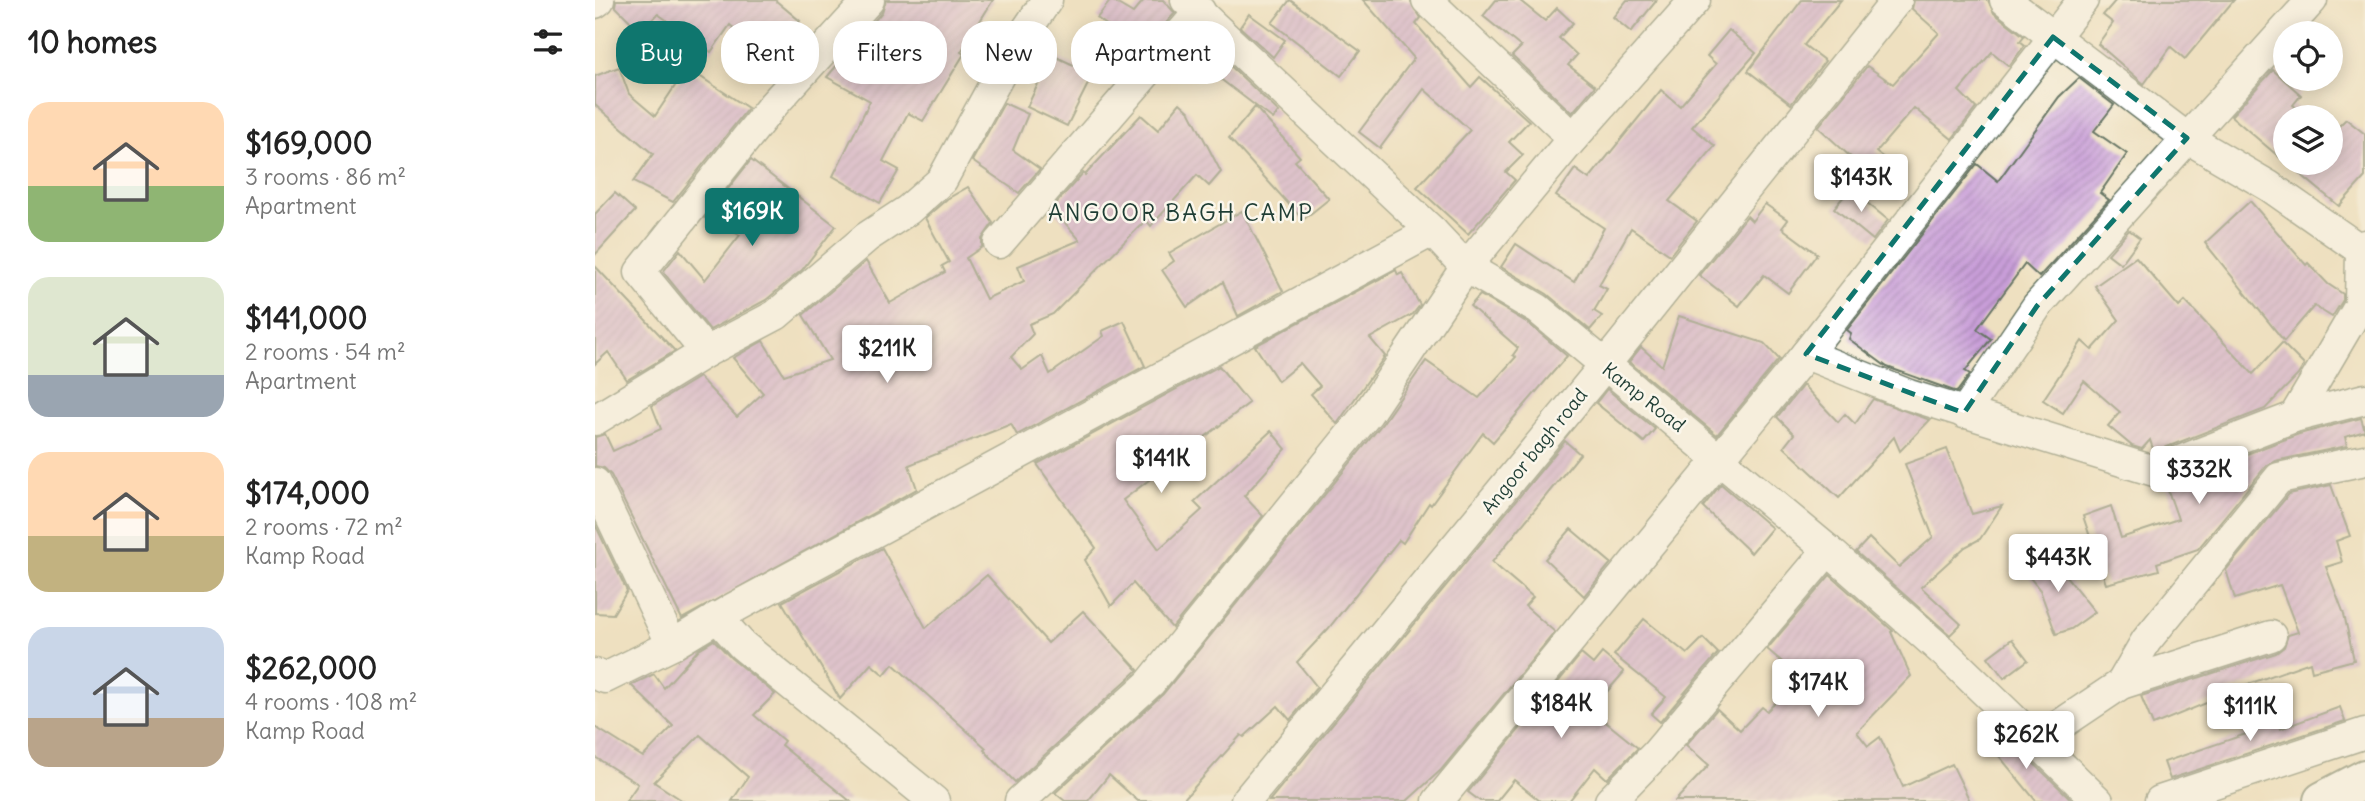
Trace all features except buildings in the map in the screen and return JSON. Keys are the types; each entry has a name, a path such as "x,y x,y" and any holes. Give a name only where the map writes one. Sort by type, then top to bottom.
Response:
{"main road":[{"path":"2323,801 2365,779"}],"street":[{"path":"706,352 640,272 772,106 869,0"},
{"path":"595,420 706,352 776,315 867,237 908,210 942,180 1013,50 1047,0"},
{"path":"1427,0 1573,138"},
{"name":"Angoor bagh road","path":"1246,801 1604,366 1898,0"},
{"path":"2005,0 2187,138 2269,186 2364,249 2360,306 2294,417"},
{"path":"1438,801 1719,456 1806,354 2083,0"},
{"path":"1964,413 2037,306 2312,0"},
{"path":"1020,801 1150,683 1368,413 1466,267 1685,4"},
{"path":"999,243 1193,6"},
{"name":"Kamp Road","path":"1193,6 1432,231 1466,267 1538,309 1604,366 1719,456 1828,550 2098,801"},
{"path":"598,680 672,645 717,617 1432,231"},
{"path":"1806,354 1909,395 2154,471 2294,417 2365,399"},
{"path":"2121,684 2146,641 2279,478 2365,460"},
{"path":"595,483 672,645"},
{"path":"1610,801 1656,754 1828,550"},
{"path":"717,617 742,645 934,801"},
{"path":"2036,741 2121,684 2271,636"},
{"path":"2160,801 2365,733"}],"highlighted area":[{"path":"2053,37 2187,138 2037,306 1964,413 1806,354"}],"district":[{"name":"ANGOOR BAGH CAMP","path":"1181,212"}]}
